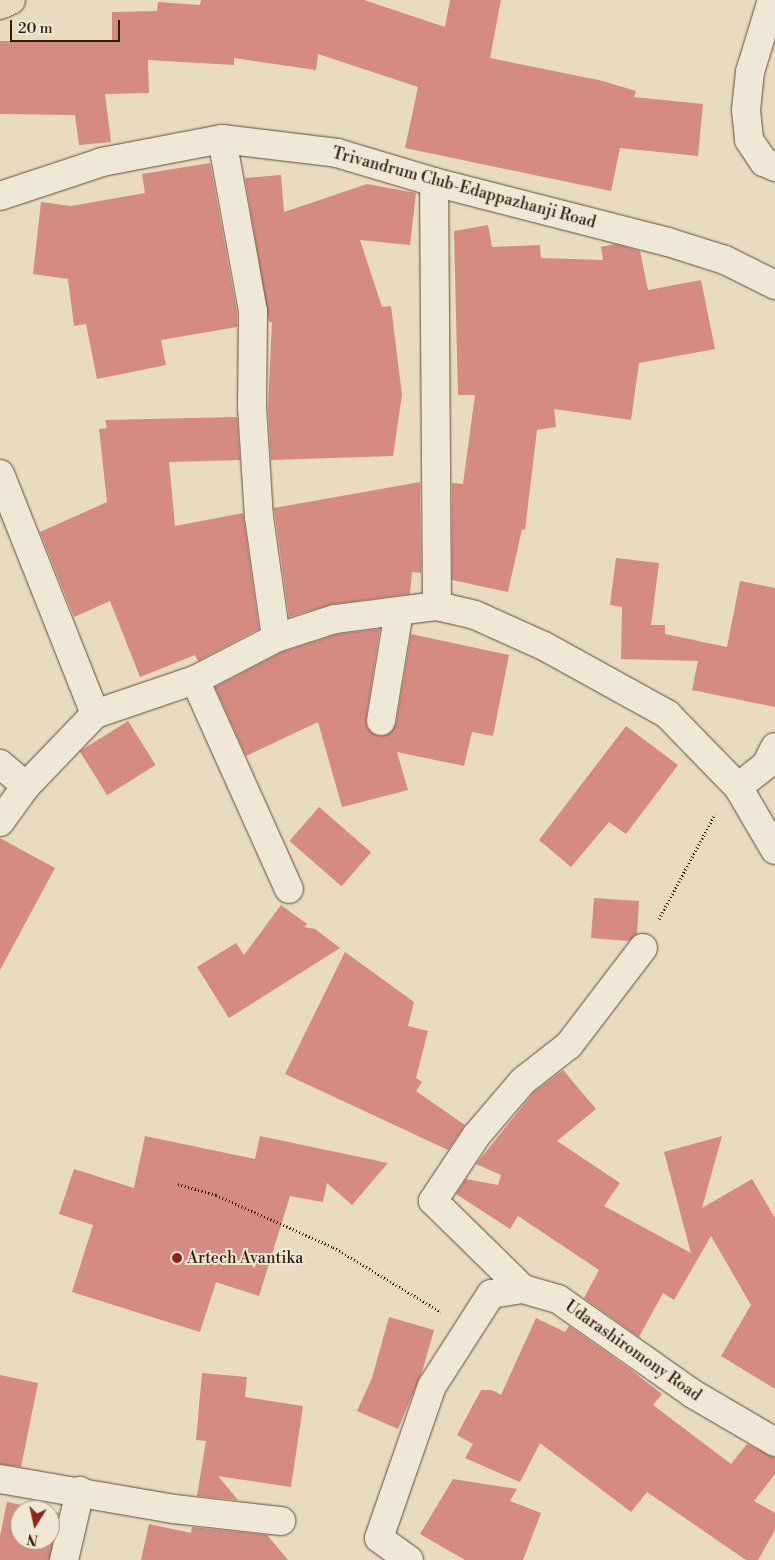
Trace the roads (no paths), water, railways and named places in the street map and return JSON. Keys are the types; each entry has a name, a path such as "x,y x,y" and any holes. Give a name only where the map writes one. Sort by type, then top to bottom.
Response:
{"main road":[{"path":"0,5 10,0"}],"street":[{"path":"772,0 750,72 746,110 749,140 764,162 775,167"},
{"path":"222,139 253,311 252,407 259,517 276,638"},
{"name":"Trivandrum Club-Edappazhanji Road","path":"0,196 102,162 222,139 337,153 434,182 668,242 726,260 775,285"},
{"path":"434,182 437,606"},
{"path":"0,474 96,714"},
{"path":"0,822 26,786 96,714 195,680 276,638 335,619 437,606 475,615 544,646 667,714 735,784 775,850"},
{"path":"381,721 398,611"},
{"path":"195,680 289,889"},
{"path":"735,784 766,766 775,746"},
{"path":"0,764 26,786"},
{"path":"523,1289 433,1201 476,1136 523,1081 569,1045 643,948"},
{"name":"Udarashiromony Road","path":"409,1560 377,1549 432,1386 491,1294 523,1289 558,1299 693,1394 775,1442"},
{"path":"0,1479 80,1491 174,1509 281,1521"},
{"path":"64,1560 80,1491"}],"place":[{"name":"Artech Avantika","path":"177,1258"}]}
